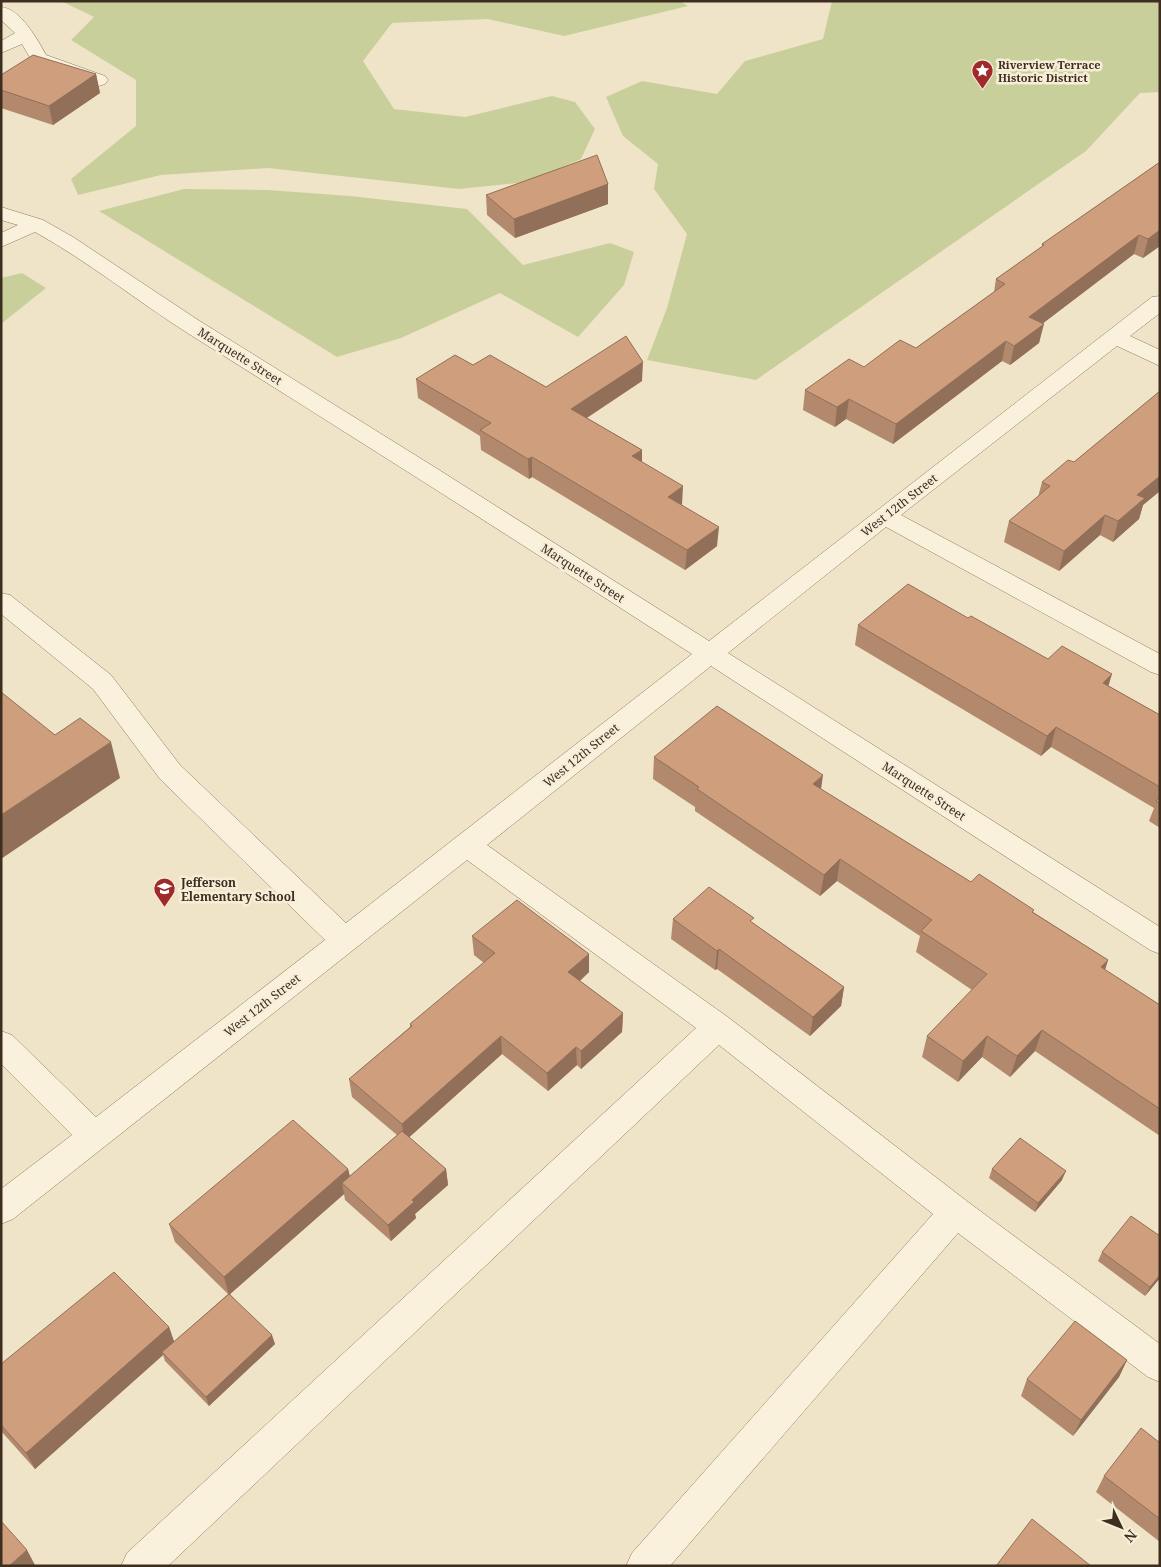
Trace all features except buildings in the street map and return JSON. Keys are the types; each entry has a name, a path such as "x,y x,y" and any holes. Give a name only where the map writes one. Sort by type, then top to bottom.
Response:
{"street":[{"path":"3,12 26,34 39,59 99,80"},
{"path":"1,48 26,34"},
{"name":"Marquette Street","path":"1,213 36,224 66,241 190,325 398,454 1160,942"},
{"path":"1,241 36,224"},
{"name":"West 12th Street","path":"1,1208 468,845 884,516 1160,302"},
{"path":"1115,337 1160,359"},
{"path":"884,516 1159,664"},
{"path":"1,600 102,682 170,772 345,941"},
{"path":"468,845 718,1027 956,1212 1160,1365"},
{"path":"140,1566 718,1027"},
{"path":"1,1044 94,1136"},
{"path":"645,1566 956,1212"}],"green space":[{"path":"61,1 680,1 688,6 564,36 488,19 392,23 363,61 394,109 465,117 552,96 575,102 595,129 581,159 527,182 459,189 268,168 161,175 78,195 71,179 136,126 136,80 71,40 94,17"},
{"path":"832,1 1160,1 1160,92 1140,93 1086,151 756,380 647,360 667,308 687,234 654,189 658,164 623,136 606,97 642,81 717,94 745,61 823,39"},
{"path":"184,189 268,190 350,196 467,209 523,265 610,243 634,252 624,285 578,337 500,293 401,338 337,357 99,211"},
{"path":"22,273 46,288 1,324 1,278"}],"place":[{"name":"Riverview Terrace Historic District","path":"982,89"},
{"name":"Jefferson Elementary School","path":"165,908"}]}
